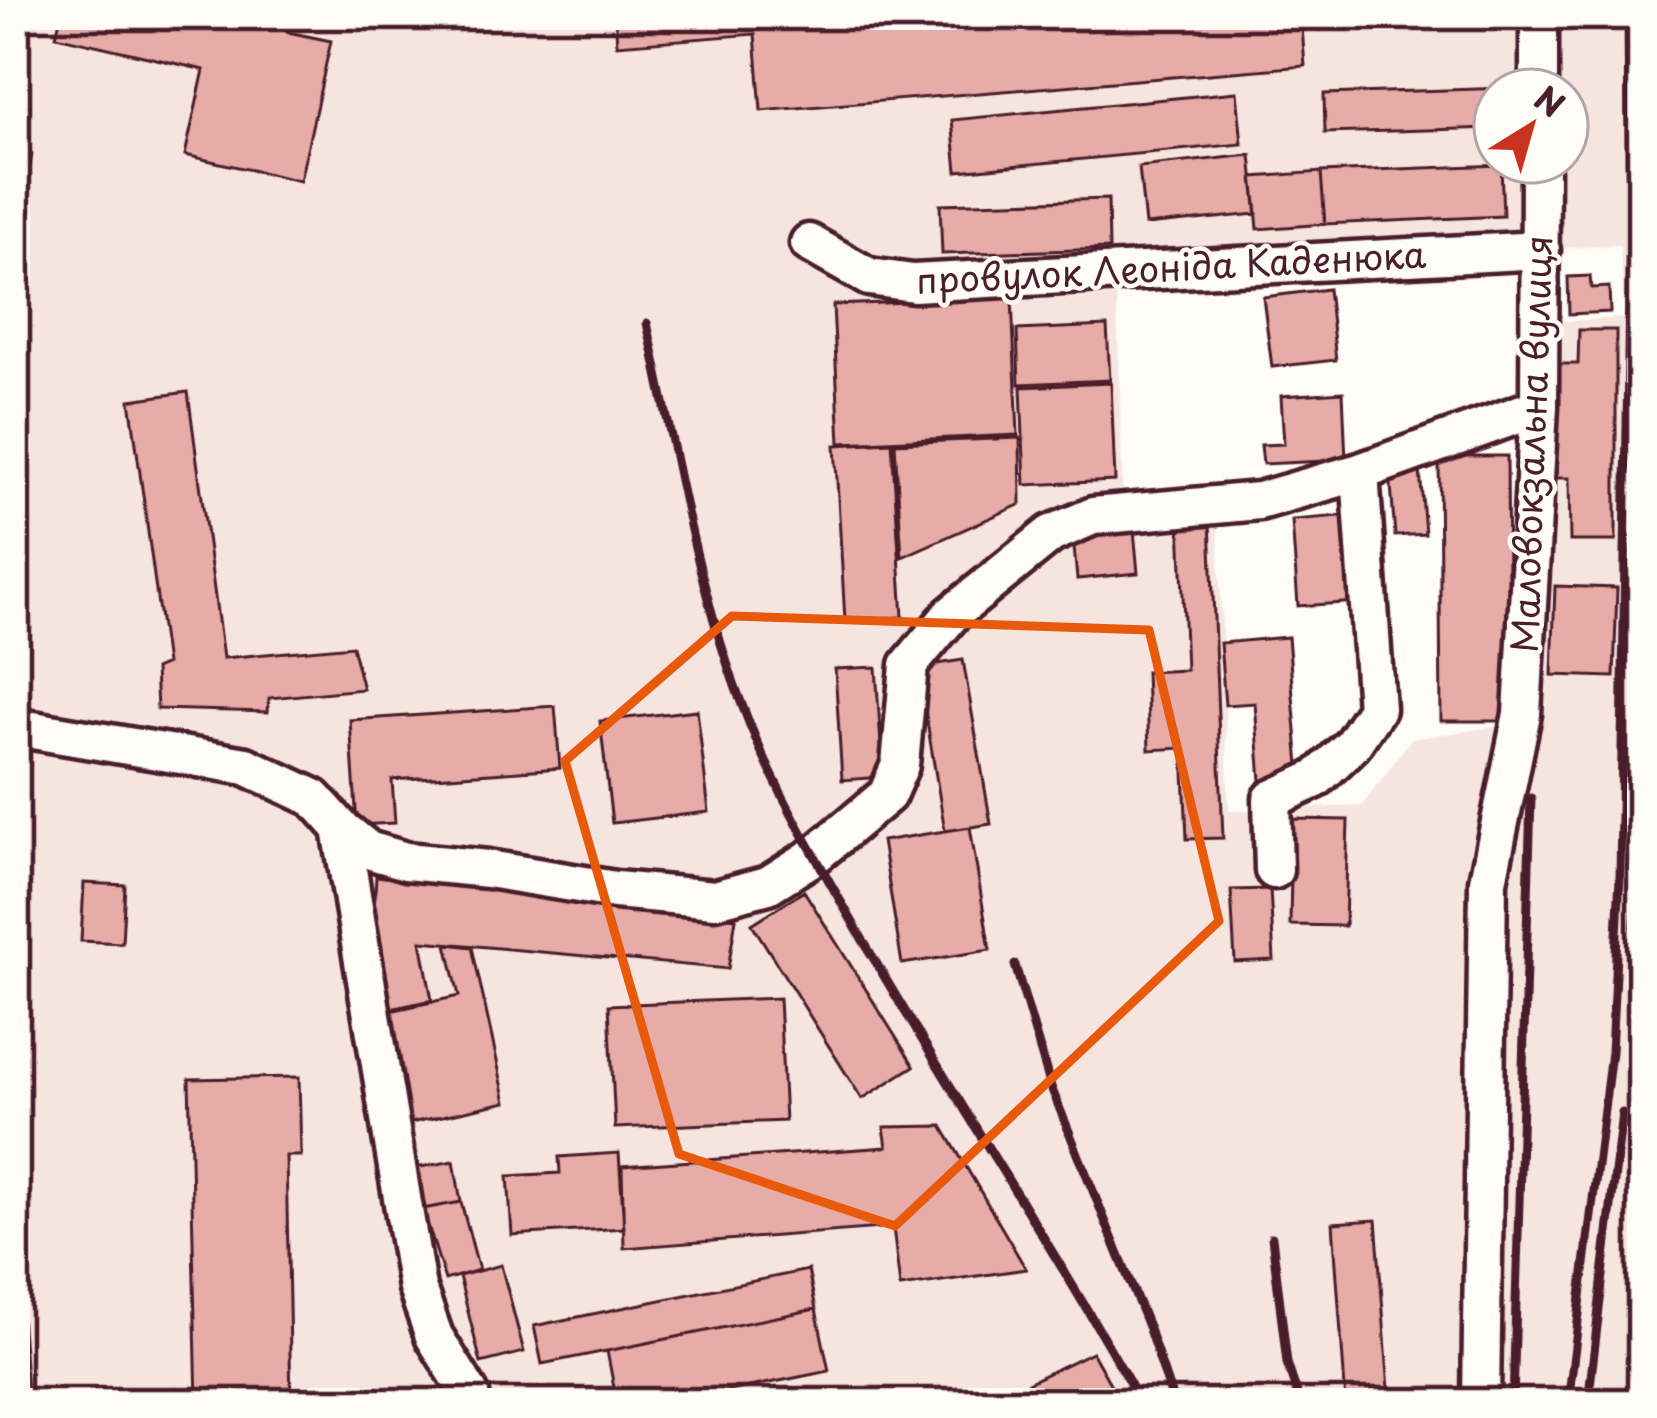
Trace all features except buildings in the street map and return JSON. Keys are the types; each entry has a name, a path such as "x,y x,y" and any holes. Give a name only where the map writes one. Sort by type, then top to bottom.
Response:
{"street":[{"path":"1539,15 1540,66"},
{"name":"Маловокзальна вулиця","path":"1481,1403 1488,881 1521,725 1539,407 1540,186"},
{"name":"провулок Леоніда Каденюка","path":"809,243 869,277 914,283 1541,250"},
{"path":"15,727 246,766 314,798 368,850 406,861 715,899 767,885 814,856 887,795 900,765 909,665 951,615 1051,534 1093,516 1259,501 1360,472 1539,407"},
{"path":"1274,870 1272,800 1316,779 1352,745 1376,709 1360,472"},
{"path":"341,828 417,1288 434,1336 470,1394"}],"highlighted area":[{"path":"732,616 1149,630 1219,921 895,1226 679,1154 565,761"}],"shaded area":[{"path":"15,15 1642,15 1642,1403 15,1403","holes":["1620,245 1625,318 1551,322 1530,722 1411,739 1362,806 1229,811 1217,501 1123,507 1116,270"]}],"railway":[{"path":"1568,1403 1611,1052 1620,877 1630,230 1628,15"},
{"path":"647,323 713,616 768,766 891,988 1141,1403"},
{"path":"1632,981 1642,783"},
{"path":"1513,1403 1531,798"},
{"path":"1015,965 1051,1087 1174,1403"},
{"path":"1588,1403 1622,1113"},
{"path":"1272,1237 1287,1363 1300,1403"}]}
